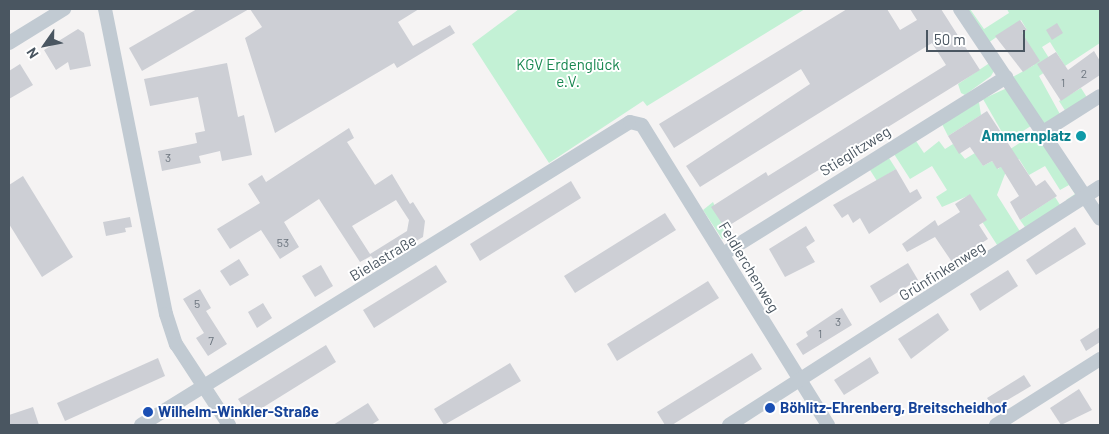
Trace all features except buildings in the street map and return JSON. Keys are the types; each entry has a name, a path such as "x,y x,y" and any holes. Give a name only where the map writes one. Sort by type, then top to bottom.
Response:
{"street":[{"path":"9,43 64,9"},
{"path":"105,9 166,314 176,344 229,425"},
{"path":"960,9 1100,219"},
{"name":"Stieglitzweg","path":"722,254 1006,77"},
{"path":"1043,132 1100,96"},
{"name":"Bielastraße","path":"141,425 630,122 642,126"},
{"name":"Feldlerchenweg","path":"642,126 828,425"},
{"name":"Grünfinkenweg","path":"729,425 1087,198 1100,187"},
{"path":"996,425 1100,358"}],"green space":[{"name":"KGV Erdenglück e.V.","path":"519,9 805,9 647,106 643,101 549,163 472,44"},
{"path":"966,9 970,9 984,29 1009,13 1007,9 1100,9 1100,43 1065,66 1050,42 1042,47 1054,66 1039,76 1061,116 1043,125 1011,78 1034,65 1027,55 1022,33 1027,30 1021,20 988,43"},
{"path":"991,62 995,69 991,76 965,95 961,93 958,84"},
{"path":"1007,88 1031,126 1007,141 983,99"},
{"path":"1081,88 1088,99 1066,112 1059,101"},
{"path":"979,102 981,115 948,136 942,124"},
{"path":"1035,133 1078,193 1069,203 1066,200 1075,194 1069,185 1060,190 1045,166 1029,175 1019,159 1013,163 1015,168 1005,174 997,195 1021,233 999,248 974,209 970,195 942,207 936,197 947,190 932,166 910,179 894,154 916,141 924,153 939,141 945,149 953,144 965,159 975,153 983,166 992,161 998,169 1003,165 998,157"},
{"path":"889,158 896,169 877,181 870,170"},
{"path":"1055,197 1062,208 1027,230 1020,220"},
{"path":"713,202 725,228 726,236 722,239 703,210"}],"place":[{"name":"Ammernplatz","path":"1081,136"},
{"name":"Böhlitz-Ehrenberg, Breitscheidhof","path":"770,408"},
{"name":"Wilhelm-Winkler-Straße","path":"148,412"}]}
